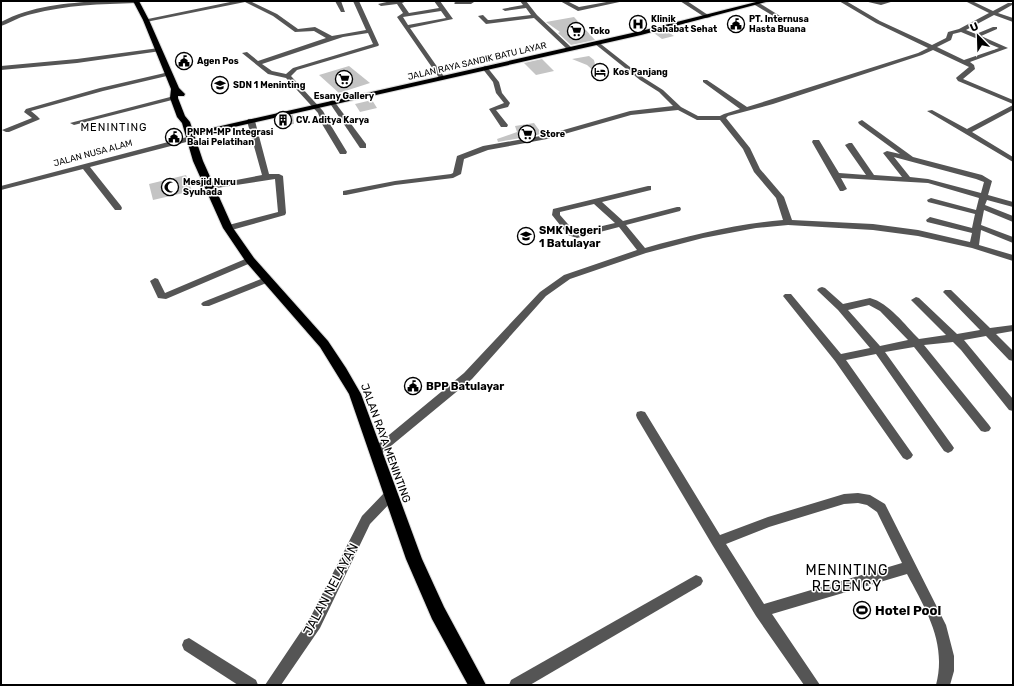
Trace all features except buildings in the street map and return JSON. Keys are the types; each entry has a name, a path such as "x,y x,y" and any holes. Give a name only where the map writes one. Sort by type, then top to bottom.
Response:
{"highway":[{"name":"JALAN RAYA MENINTING","path":"136,1 146,20 169,74 181,117 186,122 198,161 228,228 266,280 298,313 324,344 342,371 354,394 414,559 438,613 477,685"}],"main road":[{"name":"JALAN RAYA SANDIK BATU LAYAR","path":"190,136 332,102 597,44 767,1"}],"street":[{"path":"1,24 13,17 55,8 98,3 136,1"},
{"path":"146,20 245,1 275,15 296,31 314,29 332,38"},
{"path":"338,1 343,11"},
{"path":"288,76 290,72 296,69 375,46 377,43 356,1"},
{"path":"382,4 401,1 406,13 404,15"},
{"path":"406,27 450,19 437,1"},
{"path":"563,1 578,9 621,1"},
{"path":"684,1 708,17"},
{"path":"867,1 891,1"},
{"path":"968,1 1013,20"},
{"path":"457,3 471,2"},
{"path":"844,2 854,2"},
{"path":"844,2 907,38 965,62 973,68 960,77 960,80 1013,102"},
{"path":"505,9 525,3 535,16 570,49"},
{"path":"757,4 777,16"},
{"path":"597,44 642,79 662,91 679,108 697,118 722,118 726,115 746,110 934,48 949,39 950,34 961,30 1010,4"},
{"path":"442,78 406,27 400,16 443,9"},
{"path":"481,16 486,22 490,22 535,16"},
{"path":"976,36 995,28"},
{"path":"961,30 1006,48 965,62"},
{"path":"257,63 332,38 350,33 370,31"},
{"path":"1,68 77,61 159,50"},
{"path":"245,53 273,74 288,76 321,112 326,124 343,152"},
{"path":"485,68 496,82 498,90 507,103 506,106 492,109 504,125"},
{"path":"6,130 36,120 35,117 27,112 28,110 114,86 169,74"},
{"path":"705,81 746,110"},
{"path":"74,123 175,94"},
{"path":"332,102 364,146"},
{"path":"967,132 1013,107"},
{"path":"346,193 396,183 453,176 457,174 460,158 479,150 547,137 630,113 679,108"},
{"path":"930,111 1013,160"},
{"path":"722,118 746,148 757,170 784,203 788,222"},
{"path":"251,121 266,177"},
{"path":"862,122 912,160"},
{"name":"JALAN NUSA ALAM","path":"1,188 190,136"},
{"path":"816,142 843,189"},
{"path":"849,145 872,178"},
{"path":"908,180 885,151 988,181 983,196 974,246"},
{"path":"85,166 118,208"},
{"path":"210,187 278,175 280,181 282,213 228,228"},
{"path":"836,176 928,181 1013,205"},
{"path":"648,188 597,202 556,211 556,215 571,233 578,235 677,209"},
{"path":"931,200 980,210 1013,219"},
{"path":"597,202 621,224 643,251"},
{"path":"930,220 977,229 1013,240"},
{"path":"376,452 468,376 552,286 578,272 643,251 720,231 756,225 788,222 892,229 918,233 974,246 1013,258"},
{"path":"156,281 161,296 166,296 250,260"},
{"path":"206,304 266,280"},
{"path":"822,290 841,308 878,350 948,448"},
{"path":"948,292 1013,356"},
{"path":"788,296 839,358 907,455"},
{"path":"916,300 955,338 1013,407"},
{"path":"841,308 870,301 883,308 917,342 985,428"},
{"path":"839,358 917,342 955,338 1013,328"},
{"path":"641,415 761,612 813,685"},
{"name":"JALAN NELAYAN","path":"272,685 315,623 366,520 390,495"},
{"path":"717,542 768,522 844,499 858,498 870,500 881,508 937,619 947,655 947,675 943,685"},
{"path":"761,612 910,567"},
{"path":"516,685 696,581"},
{"path":"189,645 250,685"}],"place":[{"name":"Klinik Sahabat Sehat","path":"638,24"},
{"name":"PT. Internusa Hasta Buana","path":"736,24"},
{"name":"Toko","path":"576,31"},
{"name":"Agen Pos","path":"184,61"},
{"name":"Kos Panjang","path":"600,72"},
{"name":"Esany Gallery","path":"344,79"},
{"name":"SDN 1 Meninting","path":"220,85"},
{"name":"CV. Aditya Karya","path":"283,120"},
{"name":"Store","path":"527,134"},
{"name":"PNPM-MP Integrasi Balai Pelatihan","path":"174,137"},
{"name":"Mesjid Nuru Syuhada","path":"170,187"},
{"name":"SMK Negeri 1 Batulayar","path":"526,236"},
{"name":"BPP Batulayar","path":"413,386"},
{"name":"Hotel Pool","path":"862,610"}],"district":[{"name":"MENINTING","path":"114,127"},
{"name":"MENINTING REGENCY","path":"847,578"}]}
